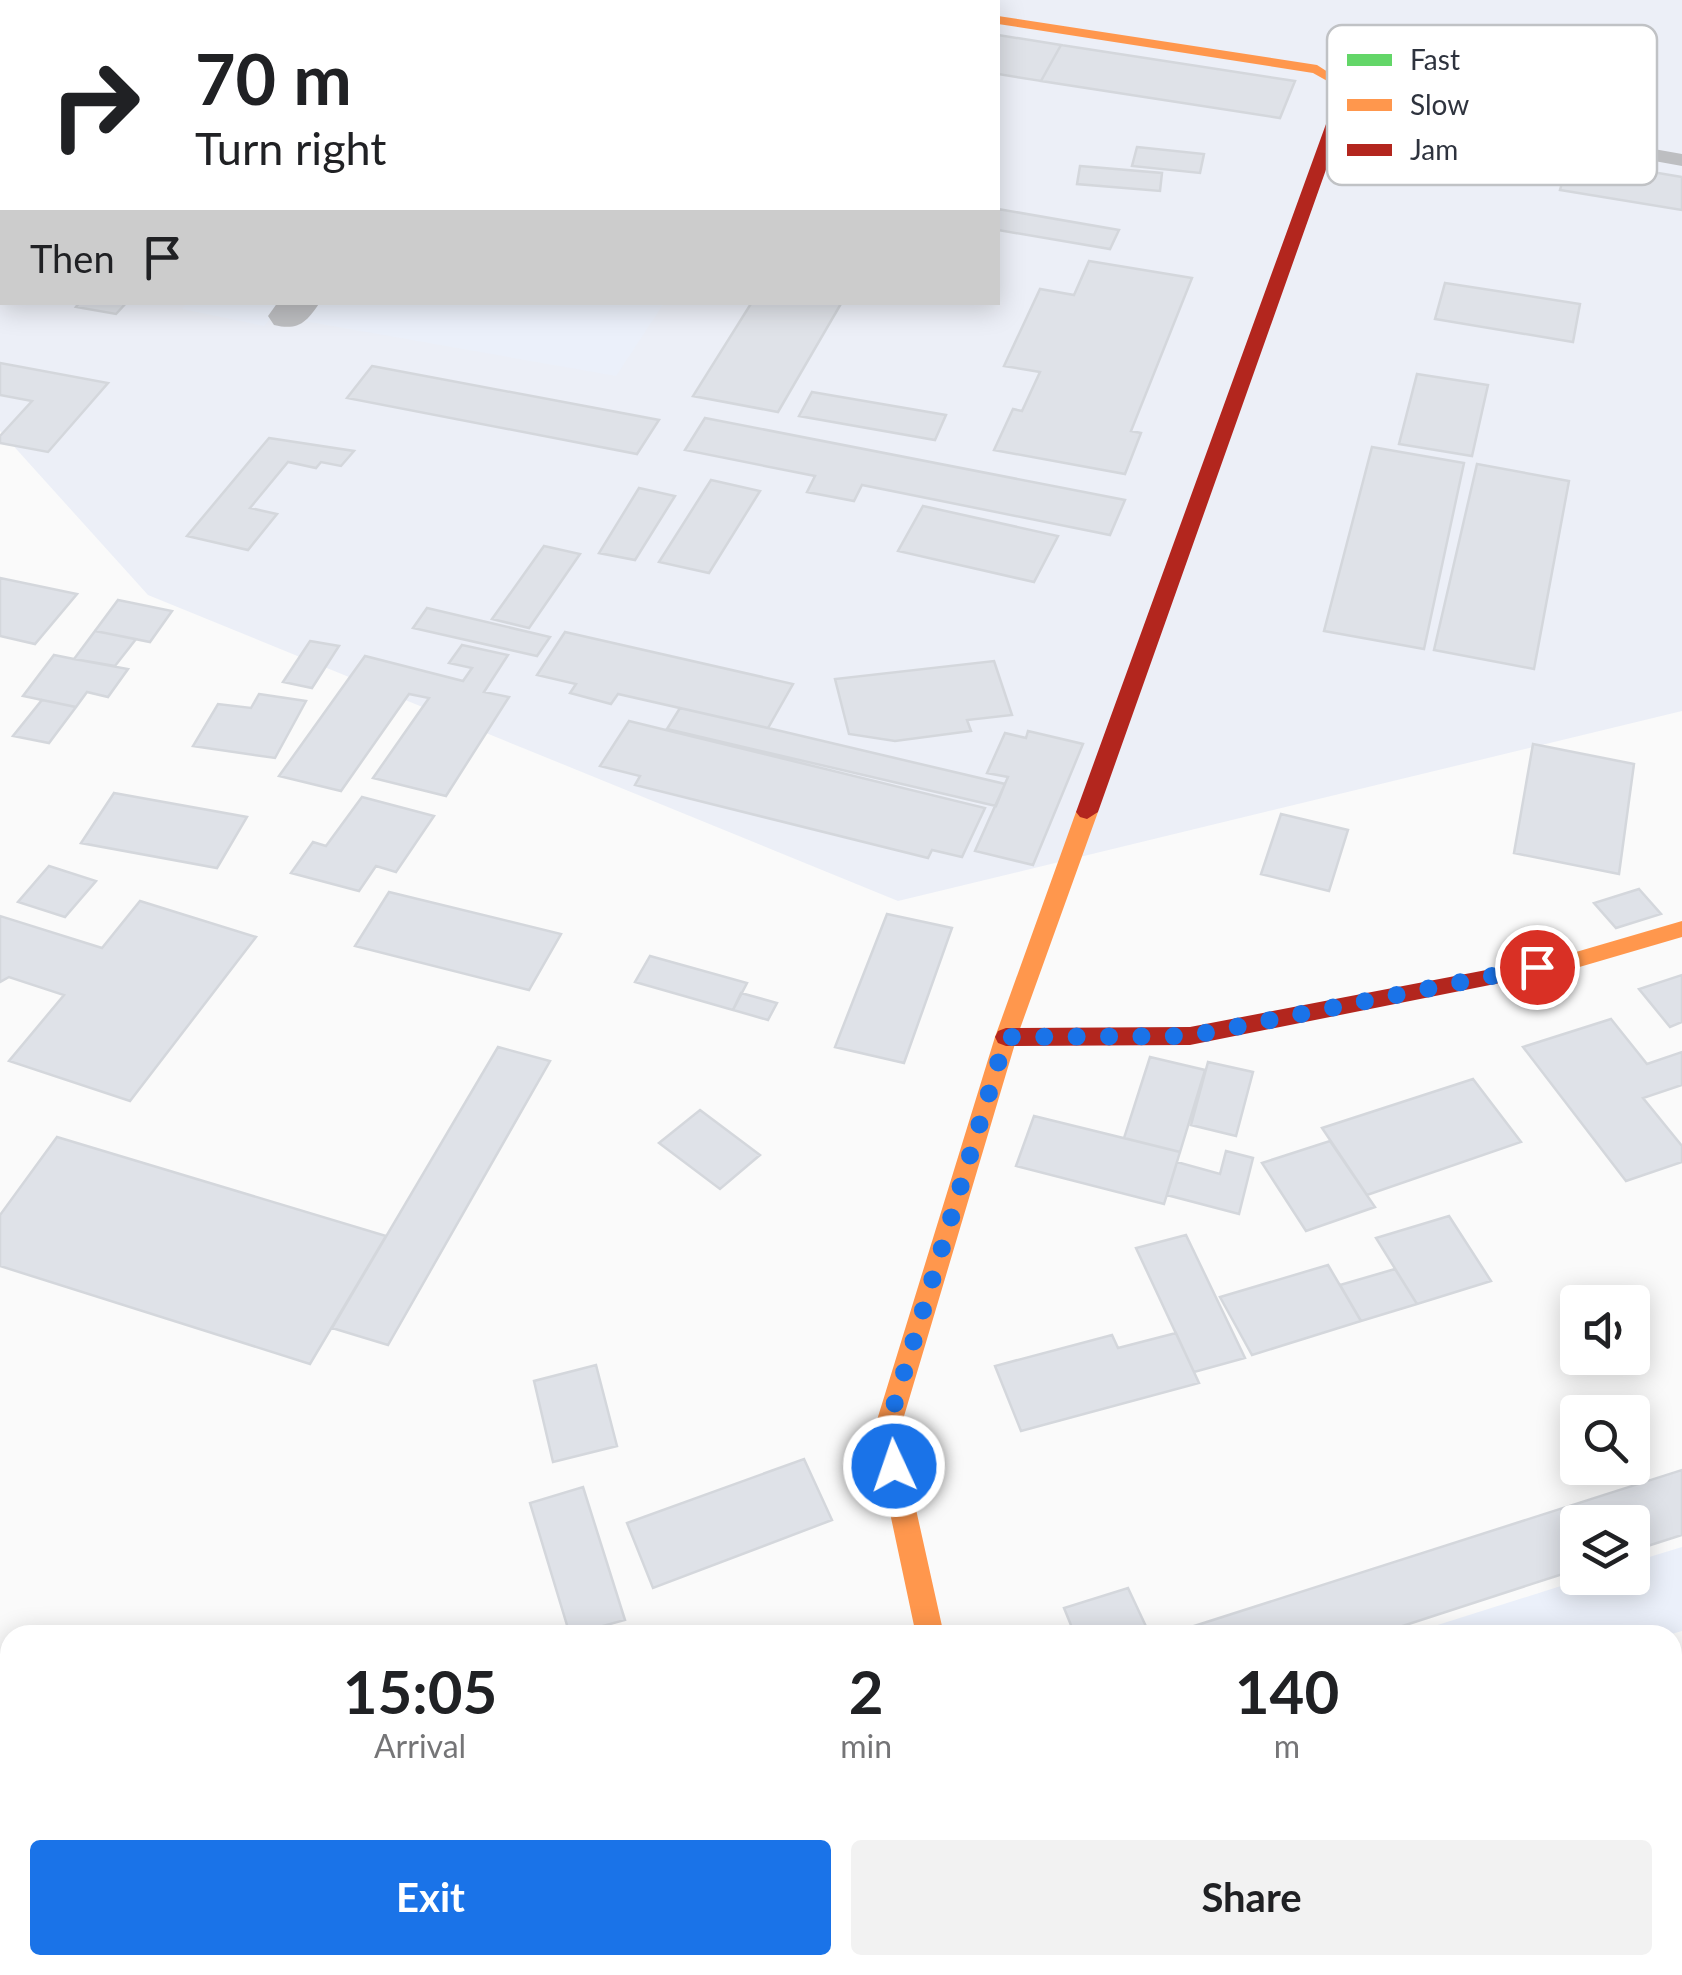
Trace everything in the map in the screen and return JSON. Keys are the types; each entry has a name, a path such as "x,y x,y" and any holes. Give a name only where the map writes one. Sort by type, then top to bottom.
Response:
{"street":[{"path":"1000,20 1317,69 1327,75"},
{"path":"928,1625 886,1432 1006,1037 1327,144"},
{"path":"1006,1037 1190,1036 1576,960 1682,929"}],"lane":[{"path":"1657,156 1682,160"}],"shaded area":[{"path":"1000,0 1682,0 1682,711 898,901 148,595 0,431 0,305 1000,305"},
{"path":"185,305 282,305 264,326 182,309"},
{"path":"317,305 663,305 616,376 304,321"},
{"path":"1682,1547 1682,1625 1438,1625 1560,1586 1560,1595 1650,1595 1650,1557"}],"building":[{"path":"1000,35 1061,45 1041,81 1000,74"},
{"path":"1061,45 1295,81 1280,118 1041,81"},
{"path":"1137,147 1204,154 1200,173 1132,166"},
{"path":"1080,166 1162,173 1160,191 1077,184"},
{"path":"1657,173 1682,177 1682,210 1560,190 1561,185 1657,185"},
{"path":"1000,209 1119,230 1110,249 1000,230"},
{"path":"1089,261 1192,278 1131,431 1141,433 1125,474 994,450 1013,409 1022,411 1040,372 1004,366 1040,289 1074,295"},
{"path":"1445,283 1580,304 1573,342 1435,319"},
{"path":"78,305 124,305 116,314"},
{"path":"750,305 840,305 778,412 693,396"},
{"path":"0,363 108,383 48,452 0,443 0,436 32,401 0,395"},
{"path":"372,366 659,420 637,454 347,398"},
{"path":"1417,374 1488,385 1472,456 1399,444"},
{"path":"812,392 946,415 935,440 799,416"},
{"path":"705,418 1125,500 1110,535 862,485 854,501 807,492 815,476 685,450"},
{"path":"269,438 354,451 341,466 321,462 316,468 288,462 250,508 277,514 248,550 187,536"},
{"path":"1372,447 1464,463 1424,649 1324,631"},
{"path":"1477,464 1569,481 1534,669 1434,650"},
{"path":"711,480 760,491 709,573 659,562"},
{"path":"639,488 675,496 635,560 599,553"},
{"path":"923,506 1058,536 1034,582 898,551"},
{"path":"544,546 580,554 529,628 492,619"},
{"path":"0,578 77,594 35,644 0,636"},
{"path":"118,600 172,611 150,642 95,631"},
{"path":"427,608 550,637 537,656 413,628"},
{"path":"95,631 136,639 115,666 74,659"},
{"path":"565,632 793,684 768,728 618,694 611,704 570,693 576,684 537,675"},
{"path":"310,641 339,646 312,688 283,682"},
{"path":"462,645 508,655 484,692 509,697 446,796 373,778 429,698 409,694 341,791 279,776 365,656 463,681 472,668 449,663"},
{"path":"54,655 128,669 108,697 87,692 76,707 23,696"},
{"path":"994,661 1012,715 967,720 971,731 895,741 849,734 835,679"},
{"path":"259,694 306,701 275,758 193,746 218,704 251,708"},
{"path":"42,700 76,707 49,743 13,736"},
{"path":"680,708 1005,784 996,806 667,729"},
{"path":"629,721 985,808 962,857 932,850 928,858 635,785 640,776 600,766"},
{"path":"1028,731 1083,744 1033,865 975,851 1008,777 987,773 1005,733 1026,738"},
{"path":"1533,744 1634,764 1619,874 1514,853"},
{"path":"114,793 247,817 217,868 81,843"},
{"path":"362,797 434,816 396,872 376,866 359,891 291,873 313,842 326,846"},
{"path":"1281,814 1348,830 1329,891 1261,874"},
{"path":"49,866 96,881 65,917 18,902"},
{"path":"1639,889 1661,914 1616,928 1594,903"},
{"path":"389,892 561,934 529,990 355,946"},
{"path":"140,901 256,937 130,1101 9,1061 64,995 9,977 0,982 0,916 102,948"},
{"path":"887,914 952,928 904,1063 835,1047"},
{"path":"650,956 747,983 733,1010 635,982"},
{"path":"1682,975 1682,1022 1670,1027 1639,989"},
{"path":"741,993 777,1003 768,1020 733,1010"},
{"path":"1611,1019 1647,1064 1682,1052 1682,1085 1643,1098 1682,1146 1682,1162 1626,1181 1523,1047"},
{"path":"498,1047 550,1061 388,1345 332,1328"},
{"path":"1150,1057 1205,1070 1180,1152 1124,1138"},
{"path":"1208,1062 1253,1072 1236,1136 1191,1125"},
{"path":"1473,1079 1521,1142 1367,1195 1322,1128"},
{"path":"700,1110 760,1155 720,1189 659,1143"},
{"path":"1034,1116 1180,1152 1164,1204 1016,1166"},
{"path":"57,1137 386,1236 310,1364 0,1266 0,1215"},
{"path":"1330,1141 1375,1207 1306,1231 1262,1163"},
{"path":"1226,1151 1253,1158 1239,1214 1167,1195 1177,1162 1220,1174"},
{"path":"1449,1216 1491,1281 1417,1304 1376,1238"},
{"path":"1186,1235 1245,1358 1194,1372 1136,1248"},
{"path":"1328,1265 1361,1321 1252,1355 1220,1297"},
{"path":"1395,1269 1417,1304 1361,1321 1340,1285"},
{"path":"1176,1333 1199,1383 1021,1431 995,1366 1112,1335 1118,1348"},
{"path":"596,1365 617,1446 553,1462 534,1381"},
{"path":"804,1459 832,1520 653,1588 627,1523"},
{"path":"1682,1470 1682,1535 1650,1545 1650,1505 1573,1505 1635,1485 1650,1485 1650,1480"},
{"path":"583,1487 625,1620 607,1625 567,1625 530,1503"},
{"path":"1560,1509 1560,1575 1406,1625 1197,1625"},
{"path":"1128,1588 1145,1625 1071,1625 1064,1608"}],"traffic: slow":[{"path":"1000,20 1317,69 1327,76"},
{"path":"928,1625 886,1433 1006,1037 1087,812"},
{"path":"1502,975 1576,960 1682,929"}],"traffic: jam":[{"path":"1087,812 1327,144"},
{"path":"1006,1037 1190,1036 1502,975"}],"route":[{"path":"894,1466 886,1432 1006,1037 1190,1036 1537,967"}]}
